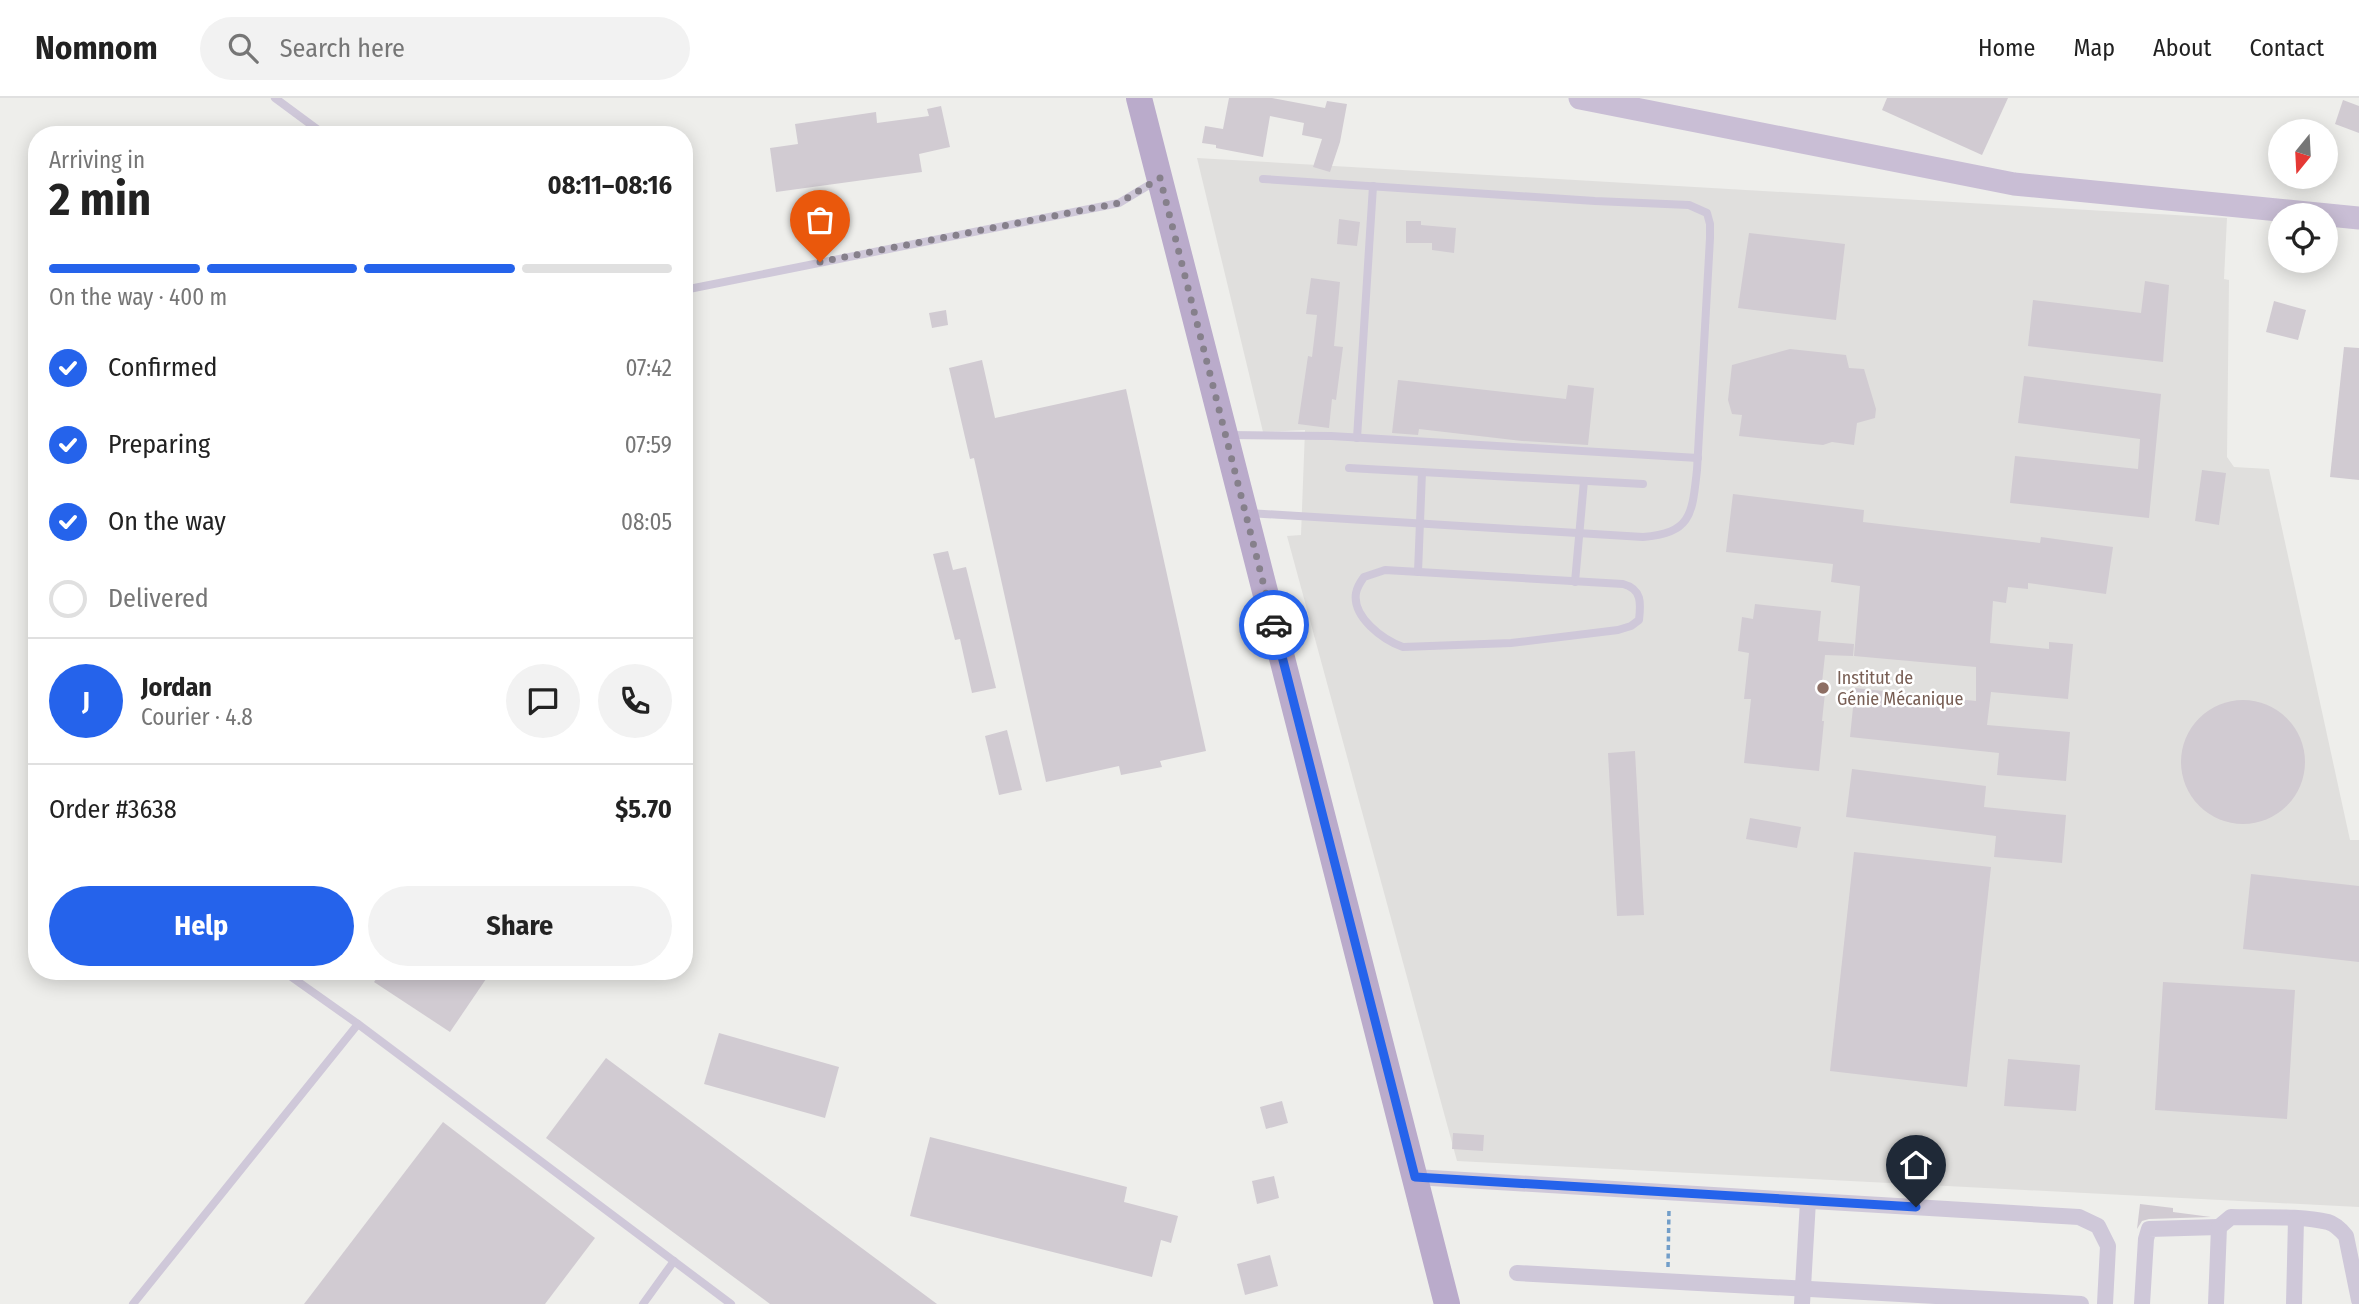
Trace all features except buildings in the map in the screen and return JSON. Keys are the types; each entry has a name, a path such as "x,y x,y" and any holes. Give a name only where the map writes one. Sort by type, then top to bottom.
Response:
{"main road":[{"path":"1139,98 1447,1304"}],"street":[{"path":"1580,98 2014,184 2359,218"},
{"path":"1415,1177 2079,1217 2098,1226 2108,1246 2105,1304"},
{"path":"1802,1296 1808,1201"},
{"path":"2142,1304 2146,1239 2150,1229 2219,1227 2231,1217 2329,1222 2346,1236 2359,1300"},
{"path":"2294,1304 2296,1219"},
{"path":"2216,1304 2219,1227"},
{"path":"1517,1273 1668,1282 1802,1296 2081,1304"}],"lane":[{"path":"275,98 313,126"},
{"path":"693,288 1119,203 1160,178"},
{"path":"1245,513 1643,537 1662,535 1682,527 1693,506 1698,458 1710,238 1707,213 1689,205 1263,179"},
{"path":"1357,438 1373,186"},
{"path":"1225,435 1357,438 1698,458"},
{"path":"1349,468 1643,484"},
{"path":"1418,572 1422,472"},
{"path":"1575,582 1584,481"},
{"path":"1385,570 1575,582 1623,584 1633,587 1638,592 1641,604 1639,620 1618,630 1511,643 1403,647 1388,642 1370,626 1357,605 1356,592 1364,577 1385,570"},
{"path":"296,980 731,1304"},
{"path":"133,1304 358,1024"},
{"path":"643,1304 674,1261"}],"path":[{"path":"1668,1282 1670,1192"}],"shaded area":[{"name":"Institut de Génie Mécanique","path":"1197,158 2227,218 2224,279 2229,280 2227,457 2234,467 2269,469 2350,840 2359,840 2359,1207 1457,1161 1287,536 1301,535 1305,430 1263,432"}],"way so far":[{"path":"820,262 1119,203 1160,178 1274,625"}],"place":[{"name":"Institut de Génie Mécanique","path":"1823,688"}],"route":[{"path":"1274,625 1415,1177 1916,1207"}]}
